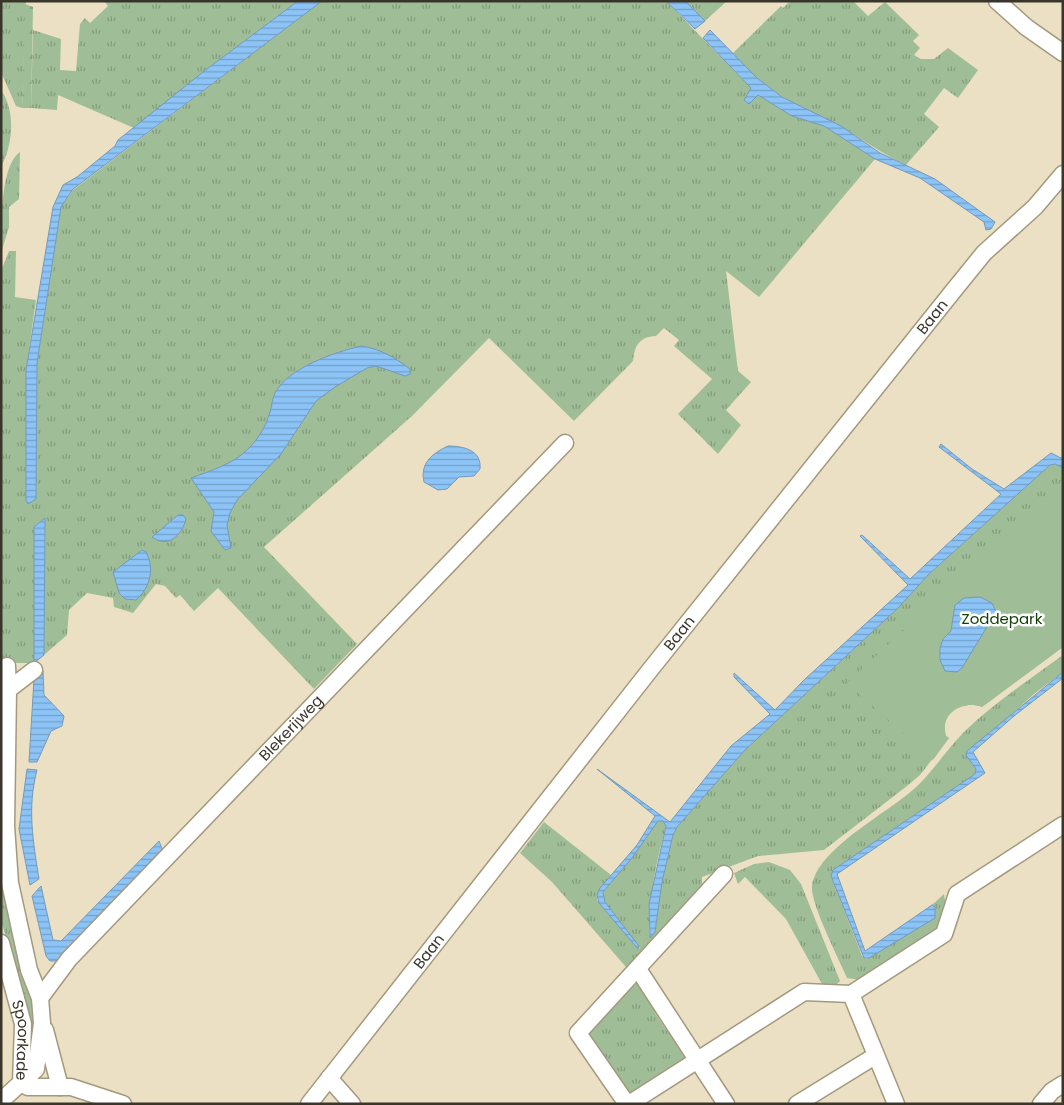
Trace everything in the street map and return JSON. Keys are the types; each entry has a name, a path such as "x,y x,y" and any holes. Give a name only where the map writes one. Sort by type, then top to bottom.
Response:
{"street":[{"path":"996,1 1026,27 1063,52"},
{"name":"Baan","path":"310,1104 650,670 954,290 984,253 1035,207 1063,174"},
{"name":"Blekerijweg","path":"40,998 69,959 565,443"},
{"path":"7,666 6,817 10,883 29,970 40,998 42,1024 60,1087"},
{"path":"8,690 34,670"},
{"path":"724,874 578,1033 628,1104 804,992 851,994 944,934 957,894 1063,826"},
{"name":"Spoorkade","path":"1,943 23,1024 21,1082 1,1101"},
{"path":"638,969 726,1104"},
{"path":"851,994 896,1104"},
{"path":"42,1024 36,1069 21,1082 28,1087 71,1087 88,1098 123,1104"},
{"path":"797,1104 875,1056"},
{"path":"329,1078 352,1104"},
{"path":"1041,1104 1052,1091 1063,1084"}],"green space":[{"path":"1,1 26,1 22,108 16,106 1,72"},
{"path":"104,1 298,1 203,72 134,128 58,95 57,110 31,108 33,30 61,39 60,70 76,71 80,24 85,18 90,23 108,6"},
{"path":"322,1 666,1 751,88 749,104 758,95 792,116 824,126 875,159 759,297 726,271 738,371 751,382 726,410 741,425 718,454 678,414 712,379 674,346 679,340 664,328 656,336 646,338 639,343 635,350 633,361 574,421 489,338 412,416 264,547 357,644 314,689 218,588 194,611 180,595 176,598 165,586 156,584 133,613 114,607 113,598 87,593 69,610 67,635 44,655 45,519 34,663 2,663 1,824 1,271 9,251 16,251 15,297 36,300 26,370 26,500 36,499 37,363 61,207 73,190"},
{"path":"685,1 727,1 705,21"},
{"path":"790,1 853,1 868,16 885,2 919,35 913,41 920,48 914,55 921,59 934,59 948,48 978,70 958,98 944,88 924,114 939,127 906,165 835,123 791,103 756,77 732,54 781,6 783,8"},
{"path":"25,4 33,7 31,108 22,108"},
{"path":"1,90 9,108 11,128 8,149 1,167"},
{"path":"20,152 19,199 9,207 9,227 1,253 5,183 13,159"},
{"path":"1055,464 1063,468 1063,647 982,707 967,705 954,710 946,721 946,736 949,738 920,775 824,850 758,856 702,877 702,894 631,967 626,967 552,882 520,853 544,822 611,875 600,888 597,900 638,949 640,948 605,902 603,892 658,821 663,821 666,826 654,880 650,907 649,935 655,932 662,882 673,835 677,827 745,750 899,607 928,575 1050,465"},
{"name":"Zoddepark","path":"1045,498 1063,504 1063,647 982,707 967,705 954,710 946,721 946,736 949,738 933,760 847,683"},
{"path":"1063,655 1063,672 1034,694 966,755 976,769 975,774 833,870 831,876 862,956 866,959 935,918 935,907 932,905 944,894 946,908 940,929 860,980 847,978 816,905 812,886 817,872 826,859 854,833 914,789 975,721"},
{"path":"1,824 37,1014 28,1068 27,1012 1,920"},
{"path":"769,862 790,870 801,884 840,981 835,986 822,984 786,919 745,877 738,884 734,873 754,864"},
{"path":"634,983 641,984 657,1005 655,1013 667,1031 674,1032 688,1057 631,1096 588,1033"}],"water":[{"path":"298,1 322,1 73,189 61,207 37,363 36,499 28,504 26,500 26,370 53,207 63,185 77,177 115,146 118,140 203,72"},
{"path":"666,1 685,1 705,21 695,29"},
{"path":"710,30 757,78 782,97 841,126 880,153 935,179 995,222 991,229 986,230 984,222 920,178 875,159 824,126 792,116 758,95 749,104 744,100 751,88 703,38"},
{"path":"361,346 381,351 393,357 410,369 410,374 405,376 376,366 367,368 316,401 281,454 237,500 230,513 227,525 231,548 225,550 211,531 214,512 191,478 229,463 249,448 264,427 275,393 290,376 313,362 338,352"},
{"path":"941,444 972,469 1004,489 1051,453 1063,459 1063,468 1055,464 1050,465 928,575 899,607 745,750 677,827 673,835 662,882 655,932 650,938 649,904 666,826 663,821 658,821 632,858 603,892 605,902 639,946 638,949 599,903 597,895 600,888 637,845 655,816 597,769 670,822 731,746 770,714 734,677 734,673 775,710 804,680 908,585 860,536 862,535 910,579 1001,494 939,447"},
{"path":"448,446 465,448 475,453 480,463 480,469 474,476 459,477 447,489 438,490 424,482 425,465 432,456"},
{"path":"178,515 183,515 186,519 178,535 164,542 152,537"},
{"path":"45,518 44,655 34,663 34,527"},
{"path":"142,550 146,552 149,558 150,578 148,584 136,600 125,599 119,593 113,572"},
{"path":"980,597 992,603 996,612 962,668 957,672 945,671 940,660 940,648 943,639 951,631 955,605 964,598"},
{"path":"43,671 44,695 64,716 62,726 51,731 37,762 29,762 34,679"},
{"path":"1063,672 1063,678 1014,716 973,752 985,773 837,874 865,951 932,905 935,907 935,918 869,958 864,958 831,876 833,870 975,774 976,769 966,755 967,751"},
{"path":"27,769 37,770 32,798 32,811 33,838 39,879 30,885 19,829"},
{"path":"159,841 163,851 64,954 56,961 50,961 46,956 32,896 41,886 53,940 61,941"}]}
